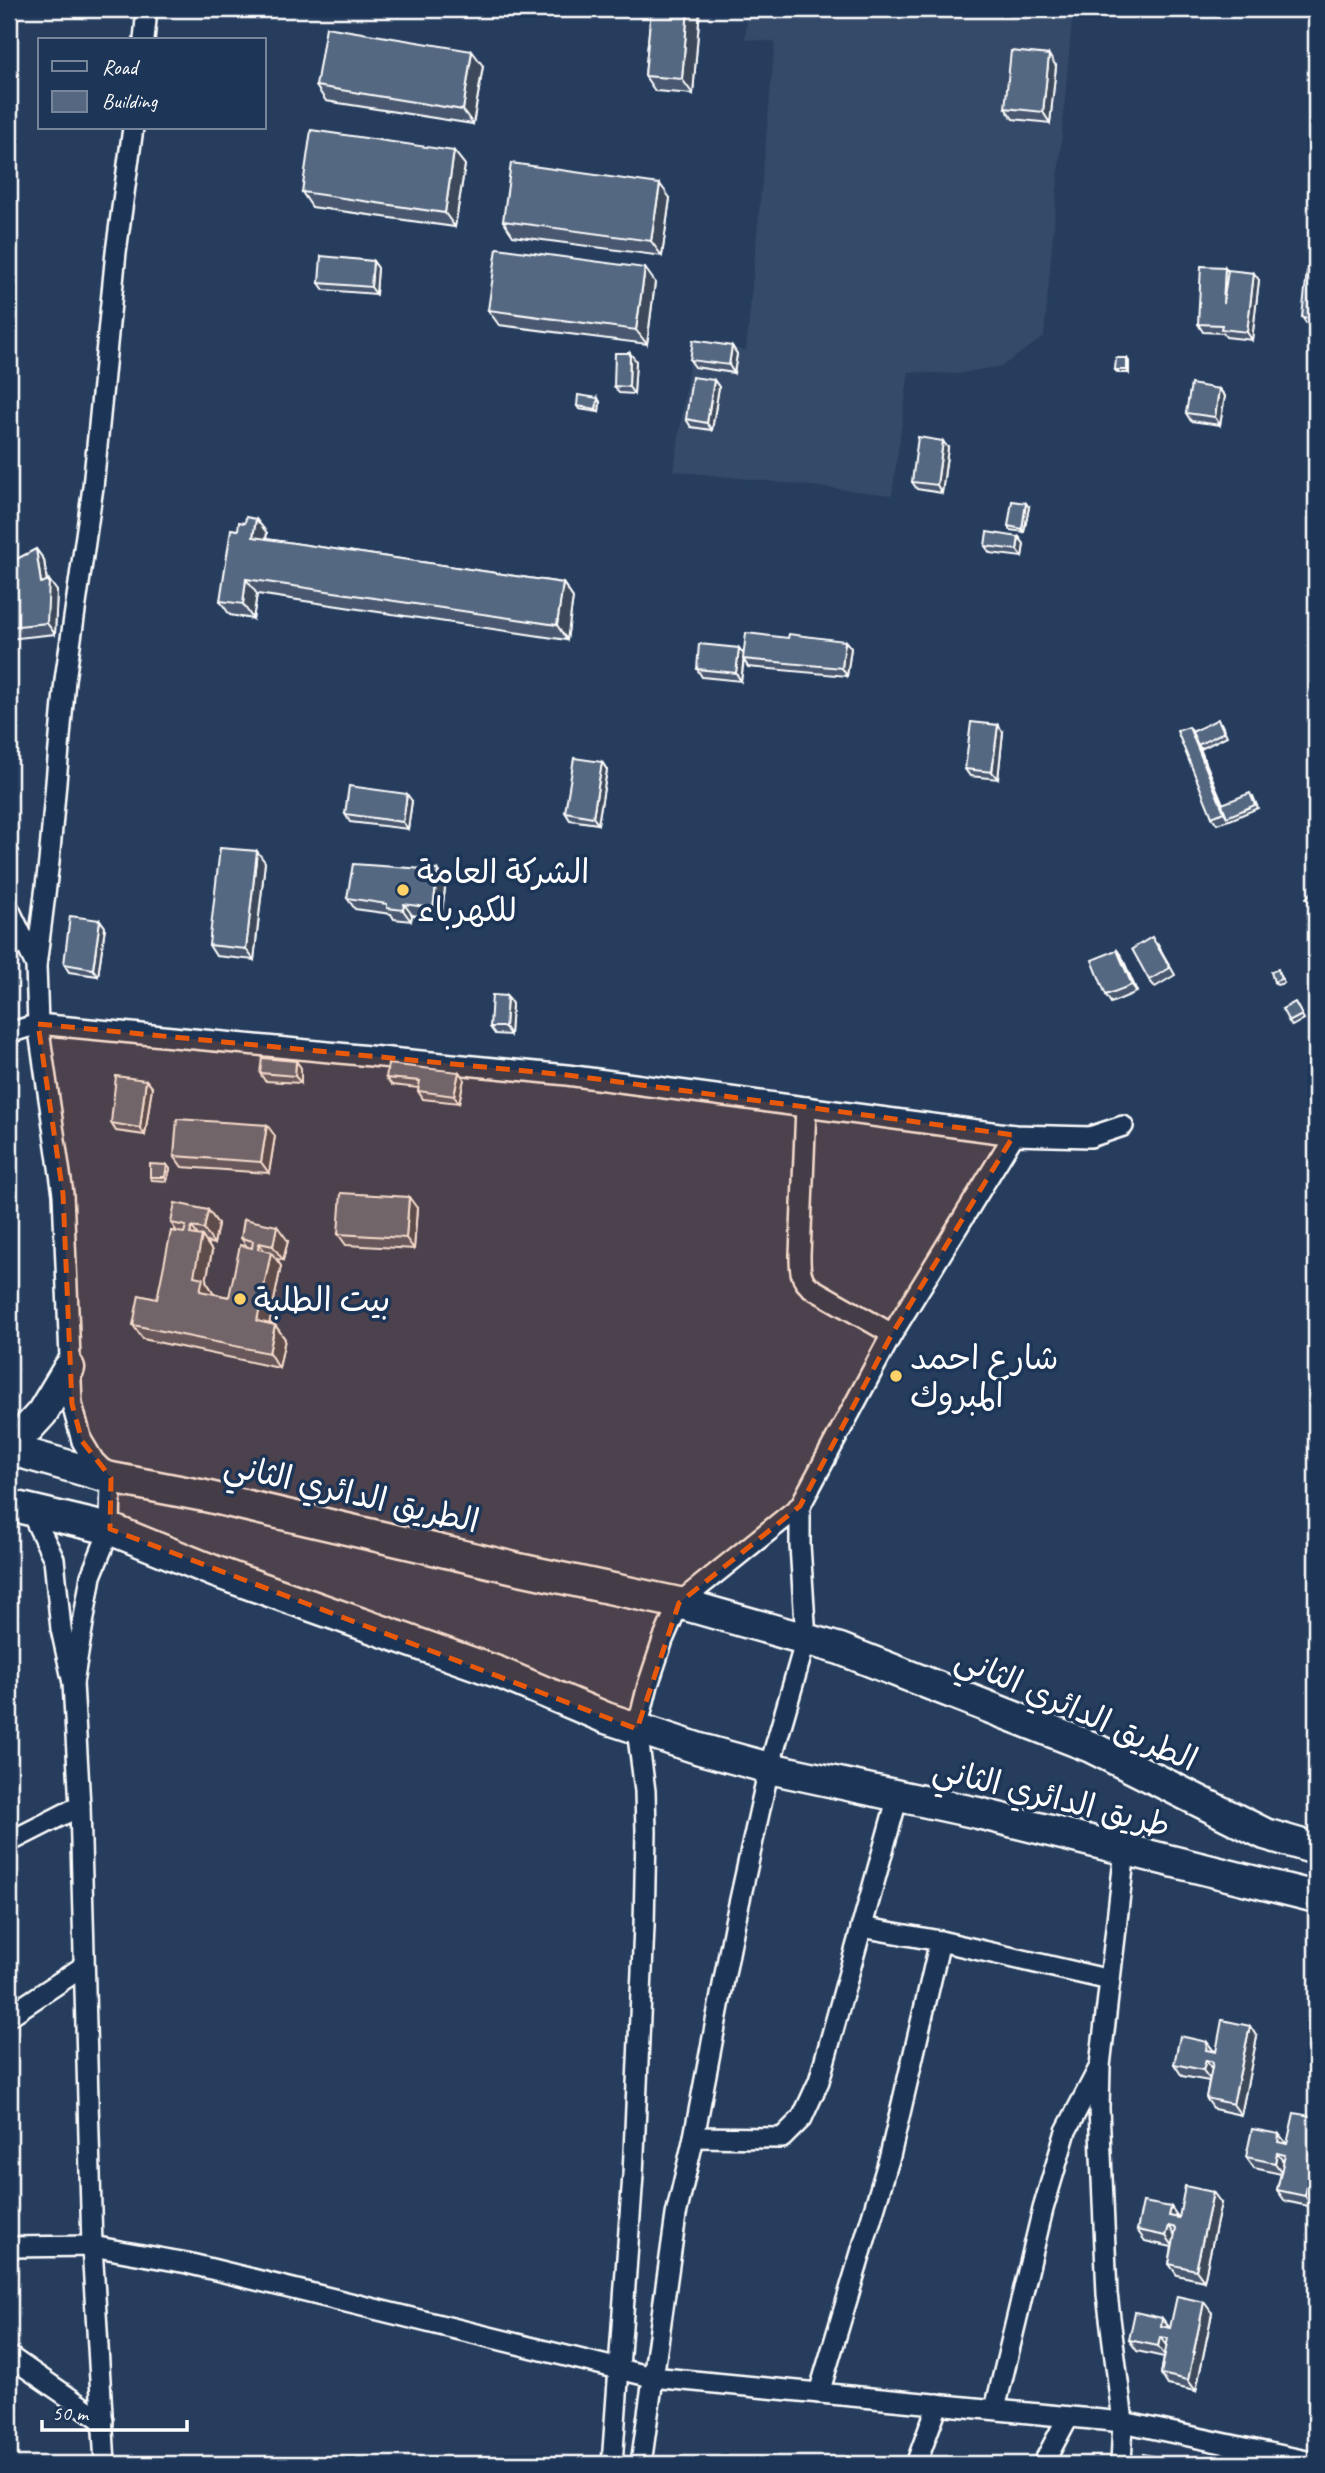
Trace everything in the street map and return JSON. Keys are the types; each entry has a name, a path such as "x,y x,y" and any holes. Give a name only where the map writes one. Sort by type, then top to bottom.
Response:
{"main road":[{"path":"9,1449 42,1413 69,1368"},
{"name":"الطريق الدائري الثاني","path":"9,1449 111,1478 205,1496 519,1569 680,1603 840,1649 1034,1723 1091,1747 1265,1834 1316,1849"},
{"path":"20,1509 110,1529 216,1572 500,1673 637,1729"},
{"name":"طريق الدائري الثاني","path":"637,1729 769,1768 978,1813 1316,1897"}],"street":[{"path":"144,38 147,9"},
{"path":"73,1683 90,1576 110,1529 111,1478 94,1461 82,1441 72,1404 64,1194 38,1024 36,966 49,862 65,680 93,487 116,252 133,130"},
{"path":"9,909 36,966"},
{"path":"9,1033 38,1024 567,1075 1014,1135 1090,1137 1123,1126"},
{"path":"806,1107 800,1255 804,1284 892,1334"},
{"path":"612,2464 633,2175 646,1858 645,1791 637,1729 656,1659 680,1603 800,1506 892,1334 1014,1135"},
{"path":"641,2464 676,2215 769,1768 792,1696 806,1639 800,1506"},
{"path":"20,1509 54,1559 61,1629 73,1683 80,1806 92,2246 105,2464"},
{"path":"694,2137 782,2137 802,2118 818,2081 898,1796"},
{"path":"9,1842 80,1806"},
{"path":"1121,2464 1123,2422 1107,2294 1100,2145 1100,2066 1125,1851"},
{"path":"862,1927 940,1941 1110,1980"},
{"path":"819,2393 890,2156 940,1941"},
{"path":"9,2016 84,1966"},
{"path":"995,2409 1043,2209 1066,2131 1100,2066"},
{"path":"9,2247 92,2246 187,2263 652,2377 1123,2422 1316,2463"},
{"path":"9,2357 103,2421"},
{"path":"916,2464 938,2404"},
{"path":"1043,2464 1068,2417"}],"highlighted area":[{"path":"38,1024 567,1075 1014,1135 892,1334 800,1506 679,1603 637,1729 110,1529 111,1478 82,1441 72,1404 63,1194"}],"shaded area":[{"path":"748,9 1073,9 1044,337 1002,366 957,374 909,372 892,495 674,471 692,344 746,350 775,42 745,39"}],"building":[{"path":"651,9 688,9 682,79 645,76"},
{"path":"326,27 472,51 463,110 316,86"},
{"path":"1011,51 1049,55 1043,112 1005,108"},
{"path":"311,130 454,151 445,213 302,192"},
{"path":"511,163 660,184 651,241 503,221"},
{"path":"497,248 645,268 636,330 488,310"},
{"path":"321,256 373,261 371,287 319,283"},
{"path":"1201,266 1225,267 1223,304 1228,270 1254,273 1247,332 1221,329 1222,325 1198,324"},
{"path":"1307,271 1316,272 1316,319 1302,317"},
{"path":"693,340 732,346 729,365 690,360"},
{"path":"615,353 630,353 629,387 614,386"},
{"path":"1116,358 1127,358 1127,370 1115,370"},
{"path":"692,377 714,380 707,423 686,419"},
{"path":"1191,384 1219,389 1215,417 1186,413"},
{"path":"578,395 598,398 596,409 577,406"},
{"path":"918,437 943,441 937,485 912,482"},
{"path":"1012,501 1026,503 1022,529 1008,526"},
{"path":"246,517 256,519 253,537 563,583 557,625 246,579 243,604 220,601 231,529 238,530 239,522 245,523"},
{"path":"987,532 1019,537 1017,550 985,546"},
{"path":"36,549 41,583 49,580 47,623 9,627 9,563"},
{"path":"746,633 788,638 789,634 845,641 842,668 743,659"},
{"path":"699,644 739,648 736,673 697,669"},
{"path":"1218,719 1224,732 1198,745 1192,732"},
{"path":"971,722 998,725 992,772 965,769"},
{"path":"1189,727 1224,812 1212,817 1177,731"},
{"path":"574,758 602,762 593,817 565,812"},
{"path":"349,786 407,794 403,822 345,814"},
{"path":"1250,793 1255,805 1227,817 1222,804"},
{"path":"220,848 257,851 246,949 209,945"},
{"path":"353,864 438,870 433,908 404,904 403,910 387,908 387,904 347,898"},
{"path":"1316,888 1316,909 1306,898"},
{"path":"70,916 100,920 93,969 64,964"},
{"path":"1152,937 1170,968 1149,980 1132,949"},
{"path":"1117,950 1132,985 1106,995 1092,960"},
{"path":"1278,969 1281,979 1274,982 1271,972"},
{"path":"492,995 507,996 505,1027 490,1027"},
{"path":"1295,1002 1302,1015 1289,1022 1282,1009"},
{"path":"262,1058 296,1061 295,1076 260,1073"},
{"path":"388,1064 459,1072 454,1096 418,1091 420,1081 386,1078"},
{"path":"116,1076 146,1080 140,1128 111,1123"},
{"path":"177,1119 267,1125 261,1162 174,1156"},
{"path":"150,1164 167,1165 165,1177 150,1177"},
{"path":"341,1193 409,1197 406,1238 338,1234"},
{"path":"175,1203 208,1210 204,1229 192,1227 190,1234 202,1236 194,1276 203,1278 200,1291 229,1297 240,1245 252,1248 253,1241 241,1238 244,1219 277,1226 273,1246 259,1243 258,1249 271,1252 257,1321 275,1325 269,1353 133,1325 139,1295 157,1299 171,1231 184,1233 186,1226 171,1223"},
{"path":"1222,2020 1250,2026 1233,2104 1206,2098 1213,2062 1206,2060 1203,2070 1174,2064 1180,2036 1207,2042 1206,2050 1216,2052"},
{"path":"1294,2113 1316,2117 1316,2142 1305,2196 1277,2190 1285,2155 1277,2153 1275,2163 1246,2157 1252,2129 1279,2134 1278,2142 1287,2144"},
{"path":"1185,2186 1213,2192 1196,2270 1169,2264 1176,2228 1169,2226 1166,2236 1137,2230 1143,2202 1171,2207 1169,2216 1179,2218"},
{"path":"1177,2296 1204,2302 1188,2380 1161,2374 1168,2338 1160,2337 1158,2346 1129,2340 1135,2312 1162,2318 1161,2326 1170,2328"},
{"path":"1143,2454 1181,2461 1180,2464 1142,2464"}],"place":[{"name":"الشركة العامة للكهرباء","path":"403,890"},
{"name":"بيت الطلبة","path":"240,1299"},
{"name":"شارع احمد المبروك","path":"896,1376"}]}
